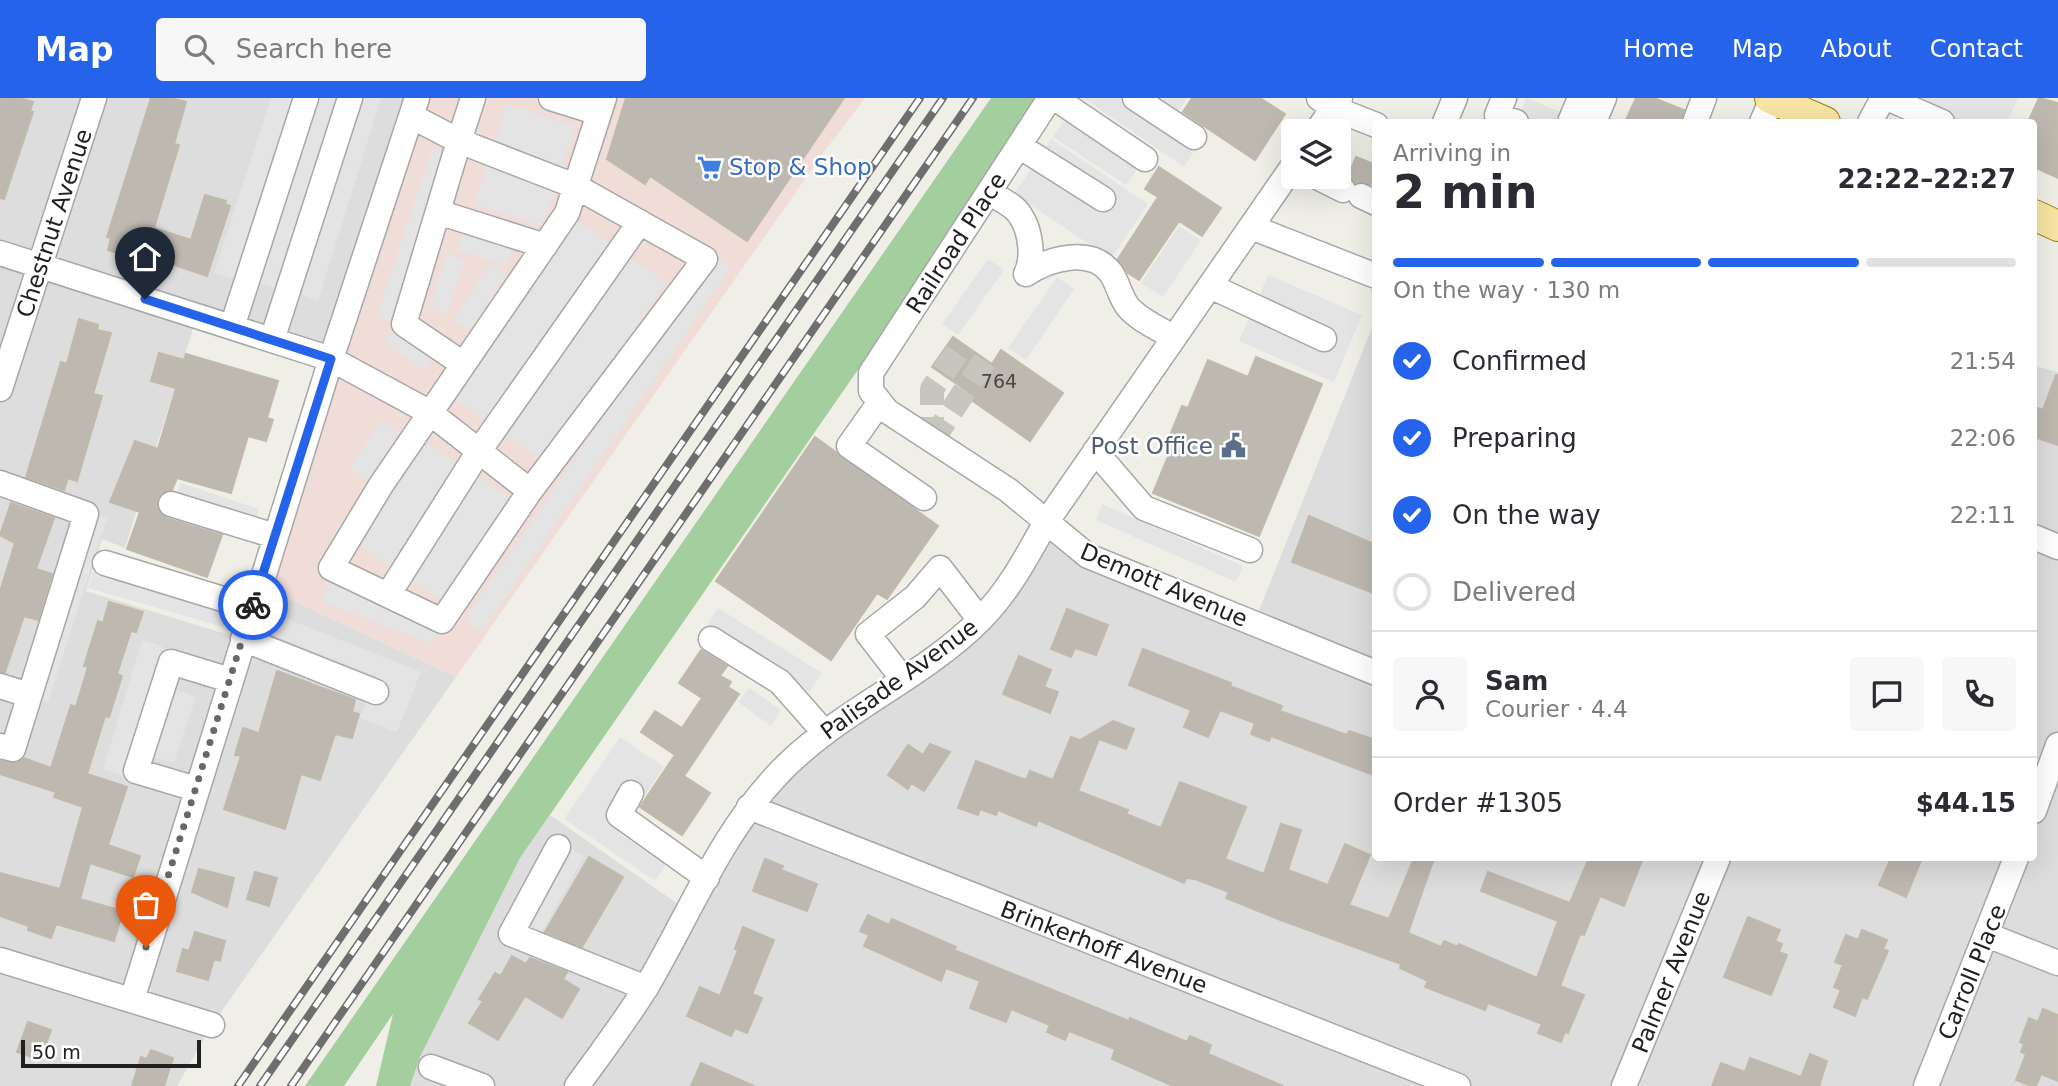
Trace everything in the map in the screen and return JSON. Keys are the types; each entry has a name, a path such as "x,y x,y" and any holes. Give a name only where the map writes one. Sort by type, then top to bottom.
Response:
{"main road":[{"path":"1771,98 1818,119"},
{"path":"2037,216 2058,226"}],"street":[{"name":"Chestnut Avenue","path":"0,389 94,98"},
{"path":"232,327 306,98"},
{"path":"272,340 350,98"},
{"path":"463,364 404,324 473,98"},
{"path":"132,1000 275,536 414,107 459,141 575,186 705,259 530,491 442,621 331,568 429,412 567,213 575,186 602,105 551,98"},
{"path":"1053,98 1145,159"},
{"name":"Railroad Place","path":"924,498 849,446 876,397 871,373 1053,98"},
{"path":"1135,98 1194,136"},
{"path":"1446,119 1455,98"},
{"path":"1504,98 1497,115 1508,119"},
{"path":"1571,119 1580,98"},
{"path":"1595,119 1604,98"},
{"path":"1696,119 1704,98"},
{"path":"1763,119 1771,98"},
{"path":"1872,119 1885,98 1935,119"},
{"path":"1323,119 1331,102 1372,123"},
{"path":"1019,146 1102,199"},
{"name":"Palisade Avenue","path":"578,1086 646,988 750,807 778,773 825,733 946,650 981,620 1010,586 1045,524 1281,183"},
{"path":"989,192 1012,208 1023,222 1032,259 1026,274 1040,265 1071,257 1099,263 1111,273 1128,307 1174,338"},
{"path":"438,212 545,246"},
{"path":"388,595 479,451 640,222"},
{"path":"1251,227 1372,274"},
{"path":"0,253 331,359 429,412 530,491"},
{"path":"1210,286 1324,340"},
{"name":"Demott Avenue","path":"876,397 887,411 1029,505 1045,524 1088,556 1372,671"},
{"path":"1095,451 1144,508 1250,550"},
{"path":"0,483 86,514 13,749 0,746"},
{"path":"171,504 275,536"},
{"path":"2037,538 2058,547"},
{"path":"105,563 253,608"},
{"path":"903,679 868,634 915,597 940,568 981,620"},
{"path":"243,639 376,692"},
{"path":"711,639 780,682 825,733"},
{"path":"196,789 136,771 171,662 230,680"},
{"path":"0,686 29,695"},
{"path":"2037,803 2058,745"},
{"path":"631,793 619,815 707,878"},
{"name":"Brinkerhoff Avenue","path":"750,807 1458,1086"},
{"path":"558,847 512,934 646,988"},
{"name":"Palmer Avenue","path":"1624,1086 1717,861"},
{"name":"Carroll Place","path":"1926,1086 2015,861"},
{"path":"1987,935 2058,963"},
{"path":"0,960 212,1025"},
{"path":"431,1067 482,1086"}],"shaded area":[{"path":"0,98 417,98 331,359 197,316 125,548 102,539 86,591 242,639 260,585 456,677 212,1025 177,1086 0,1086"},
{"path":"271,98 297,98 238,280 214,273"},
{"path":"314,98 337,98 276,288 255,282"},
{"path":"357,98 381,98 318,301 296,293"},
{"path":"417,98 865,98 824,152 456,677 260,585"},
{"path":"1083,98 1187,98 1166,130 1195,150 1184,167"},
{"path":"1526,98 1563,113 1561,119 1518,119"},
{"path":"1891,98 2018,98 2008,119 1940,119"},
{"path":"507,104 575,126 543,226 474,204"},
{"path":"1064,121 1138,168 1126,185 1053,137"},
{"path":"1051,139 1148,204 1111,259 1014,194"},
{"path":"432,148 448,153 394,322 377,316"},
{"path":"578,221 666,283 542,460 453,398"},
{"path":"1179,226 1201,240 1163,297 1141,283"},
{"path":"463,231 512,246 506,265 457,250"},
{"path":"447,254 465,260 447,315 429,309"},
{"path":"714,255 731,267 482,631 465,619"},
{"path":"988,259 1004,270 958,335 942,324"},
{"path":"490,264 506,274 469,331 453,320"},
{"path":"1268,275 1362,315 1334,382 1239,341"},
{"path":"1057,277 1074,289 1026,360 1008,348"},
{"path":"395,326 434,356 423,370 384,341"},
{"path":"1372,328 1372,861 2037,861 2037,367 2058,372 2058,1086 410,1086 420,1057 520,858 550,815 688,911 749,807 946,650 1045,524 1254,623"},
{"path":"381,420 399,432 367,481 349,469"},
{"path":"427,443 515,502 446,603 358,545"},
{"path":"181,483 259,509 254,526 175,500"},
{"path":"1102,504 1243,566 1236,582 1096,520"},
{"path":"92,513 107,518 48,702 33,698"},
{"path":"94,568 229,607 223,627 88,588"},
{"path":"329,583 441,624 433,644 322,602"},
{"path":"718,608 822,673 809,692 706,627"},
{"path":"275,614 421,672 397,732 360,718 376,676 267,633"},
{"path":"142,640 162,646 122,775 103,769"},
{"path":"749,688 781,710 771,726 738,702"},
{"path":"177,690 196,697 174,763 154,757"},
{"path":"620,737 664,767 619,833 666,865 655,881 564,819"},
{"path":"573,850 584,856 541,933 530,926"}],"green space":[{"path":"991,98 1046,98 520,858 420,1057 410,1086 376,1086 393,1014 344,1086 305,1086"}],"building":[{"path":"0,98 19,98 33,102 30,111 33,112 4,199 0,198"},
{"path":"151,98 171,98 186,102 174,144 179,145 154,228 191,240 205,195 226,201 225,204 230,206 207,276 139,253 138,256 127,252 126,256 108,250 111,238 107,237"},
{"name":"Stop & Shop","path":"626,98 844,98 747,241 650,176 645,184 607,159"},
{"path":"1192,98 1260,98 1285,114 1255,160 1183,112"},
{"path":"1636,98 1654,98 1684,110 1681,119 1626,119"},
{"path":"2039,98 2058,103 2058,178 2037,168 2037,119 2029,119"},
{"path":"1356,157 1372,163 1372,185 1356,183 1351,179 1351,169"},
{"path":"1159,167 1221,208 1202,236 1179,221 1139,280 1128,273 1118,259 1158,197 1145,189"},
{"path":"79,319 98,325 97,330 111,333 93,394 102,396 77,481 68,478 64,490 26,477 61,362 67,364"},
{"path":"953,337 992,364 1001,350 1063,393 1030,441 967,397 970,393 932,367"},
{"path":"159,353 184,360 186,354 278,381 267,418 273,420 266,441 248,436 231,493 177,478 172,490 161,493 157,499 157,508 166,518 222,535 207,577 127,549 140,512 110,502 135,441 158,449 176,388 151,381"},
{"name":"Post Office","path":"1256,357 1322,384 1259,536 1153,493 1172,447 1166,445 1182,406 1188,408 1208,360 1248,377"},
{"path":"2058,375 2058,445 2037,438 2037,408 2043,410"},
{"path":"815,437 938,526 887,599 877,593 831,660 716,581"},
{"path":"11,503 54,518 36,569 52,574 38,620 24,616 5,672 0,672 0,592 15,543 0,535"},
{"path":"1309,516 1372,543 1372,592 1292,562"},
{"path":"109,602 143,612 136,632 131,631 117,674 122,676 109,717 105,716 87,774 127,787 108,845 140,856 133,877 90,863 80,899 123,911 114,941 56,924 51,938 28,930 29,926 0,916 0,873 60,889 83,807 54,797 56,792 0,774 0,761 16,763 24,758 51,768 71,705 76,707 88,667 84,666 98,621 103,623"},
{"path":"1067,609 1108,625 1096,655 1075,648 1071,657 1051,649"},
{"path":"1143,649 1282,706 1280,711 1347,735 1349,731 1372,739 1372,774 1271,736 1269,741 1251,734 1255,723 1220,710 1208,737 1184,727 1191,710 1129,685"},
{"path":"701,650 727,666 720,676 731,682 728,687 739,694 684,776 710,793 682,835 640,807 675,755 641,732 655,711 682,728 702,698 679,683"},
{"path":"1019,656 1051,670 1044,687 1058,692 1050,713 1003,694"},
{"path":"277,671 355,700 352,712 359,714 352,738 335,734 320,780 301,774 285,829 224,809 241,756 235,755 243,728 259,733"},
{"path":"1113,721 1134,729 1126,749 1099,739 1078,791 1128,810 1126,814 1161,828 1180,782 1246,807 1225,859 1264,874 1281,824 1301,830 1288,870 1328,885 1345,844 1370,855 1349,905 1389,919 1413,861 1433,861 1408,933 1441,947 1444,941 1458,947 1459,944 1537,978 1558,921 1481,891 1488,872 1570,903 1588,861 1642,861 1624,906 1600,896 1584,935 1580,934 1560,986 1584,995 1568,1033 1565,1032 1561,1042 1538,1033 1542,1024 1488,1003 1485,1010 1425,987 1428,981 1400,968 1401,964 1226,898 1229,892 1195,879 1186,878 1184,883 1038,820 1036,826 998,810 996,815 980,809 978,815 958,808 976,761 1026,780 1030,771 1053,780 1071,737 1080,740"},
{"path":"930,744 950,752 924,791 911,783 908,789 888,775 908,745 923,755"},
{"path":"589,857 623,877 582,947 545,932"},
{"path":"765,859 783,866 781,870 817,884 807,911 753,891"},
{"path":"1890,861 1921,861 1906,897 1879,885"},
{"path":"199,869 234,878 227,907 192,892"},
{"path":"255,872 277,878 269,906 247,899"},
{"path":"868,915 889,925 892,919 956,947 954,950 1129,1021 1130,1018 1187,1042 1190,1036 1211,1045 1208,1054 1283,1086 1173,1086 1112,1059 1115,1049 1069,1031 1065,1040 1047,1032 1050,1025 1011,1009 1006,1022 970,1008 980,981 946,968 941,981 864,946 869,935 860,931"},
{"path":"1748,917 1780,930 1775,941 1782,944 1779,952 1787,955 1771,995 1724,977"},
{"path":"743,927 774,940 752,994 762,998 747,1033 735,1028 731,1036 687,1016 700,987 720,996 738,950 735,949"},
{"path":"1862,930 1887,940 1883,949 1888,951 1867,999 1862,997 1855,1016 1834,1007 1841,990 1834,987 1843,965 1835,962 1846,935 1858,940"},
{"path":"195,932 225,941 220,961 214,959 208,980 177,971 183,949 189,951"},
{"path":"512,956 526,964 530,958 567,972 563,979 579,989 562,1018 525,996 498,1040 469,1023 483,1001 479,999 495,973 501,976"},
{"path":"2043,1009 2058,1015 2058,1081 2041,1074 2036,1086 2031,1086 2016,1080 2026,1054 2021,1052 2024,1044 2020,1042 2029,1018 2038,1022"},
{"path":"28,1022 51,1030 40,1060 17,1052"},
{"path":"151,1050 173,1058 164,1086 132,1086 141,1057 147,1059"},
{"path":"1810,1054 1827,1061 1819,1086 1712,1086 1721,1063 1745,1072 1750,1058 1801,1077"},
{"path":"701,1063 754,1086 691,1086"}],"tunnel":[{"path":"932,441 932,389 963,344"},
{"path":"932,441 985,360"}],"railway":[{"path":"238,1086 920,98"},
{"path":"260,1086 943,98"},
{"path":"291,1086 973,98"}],"way so far":[{"path":"146,947 253,605"}],"place":[{"name":"Stop & Shop","path":"709,167"},
{"name":"Post Office","path":"1233,446"}],"route":[{"path":"145,299 331,359 253,605"}]}
